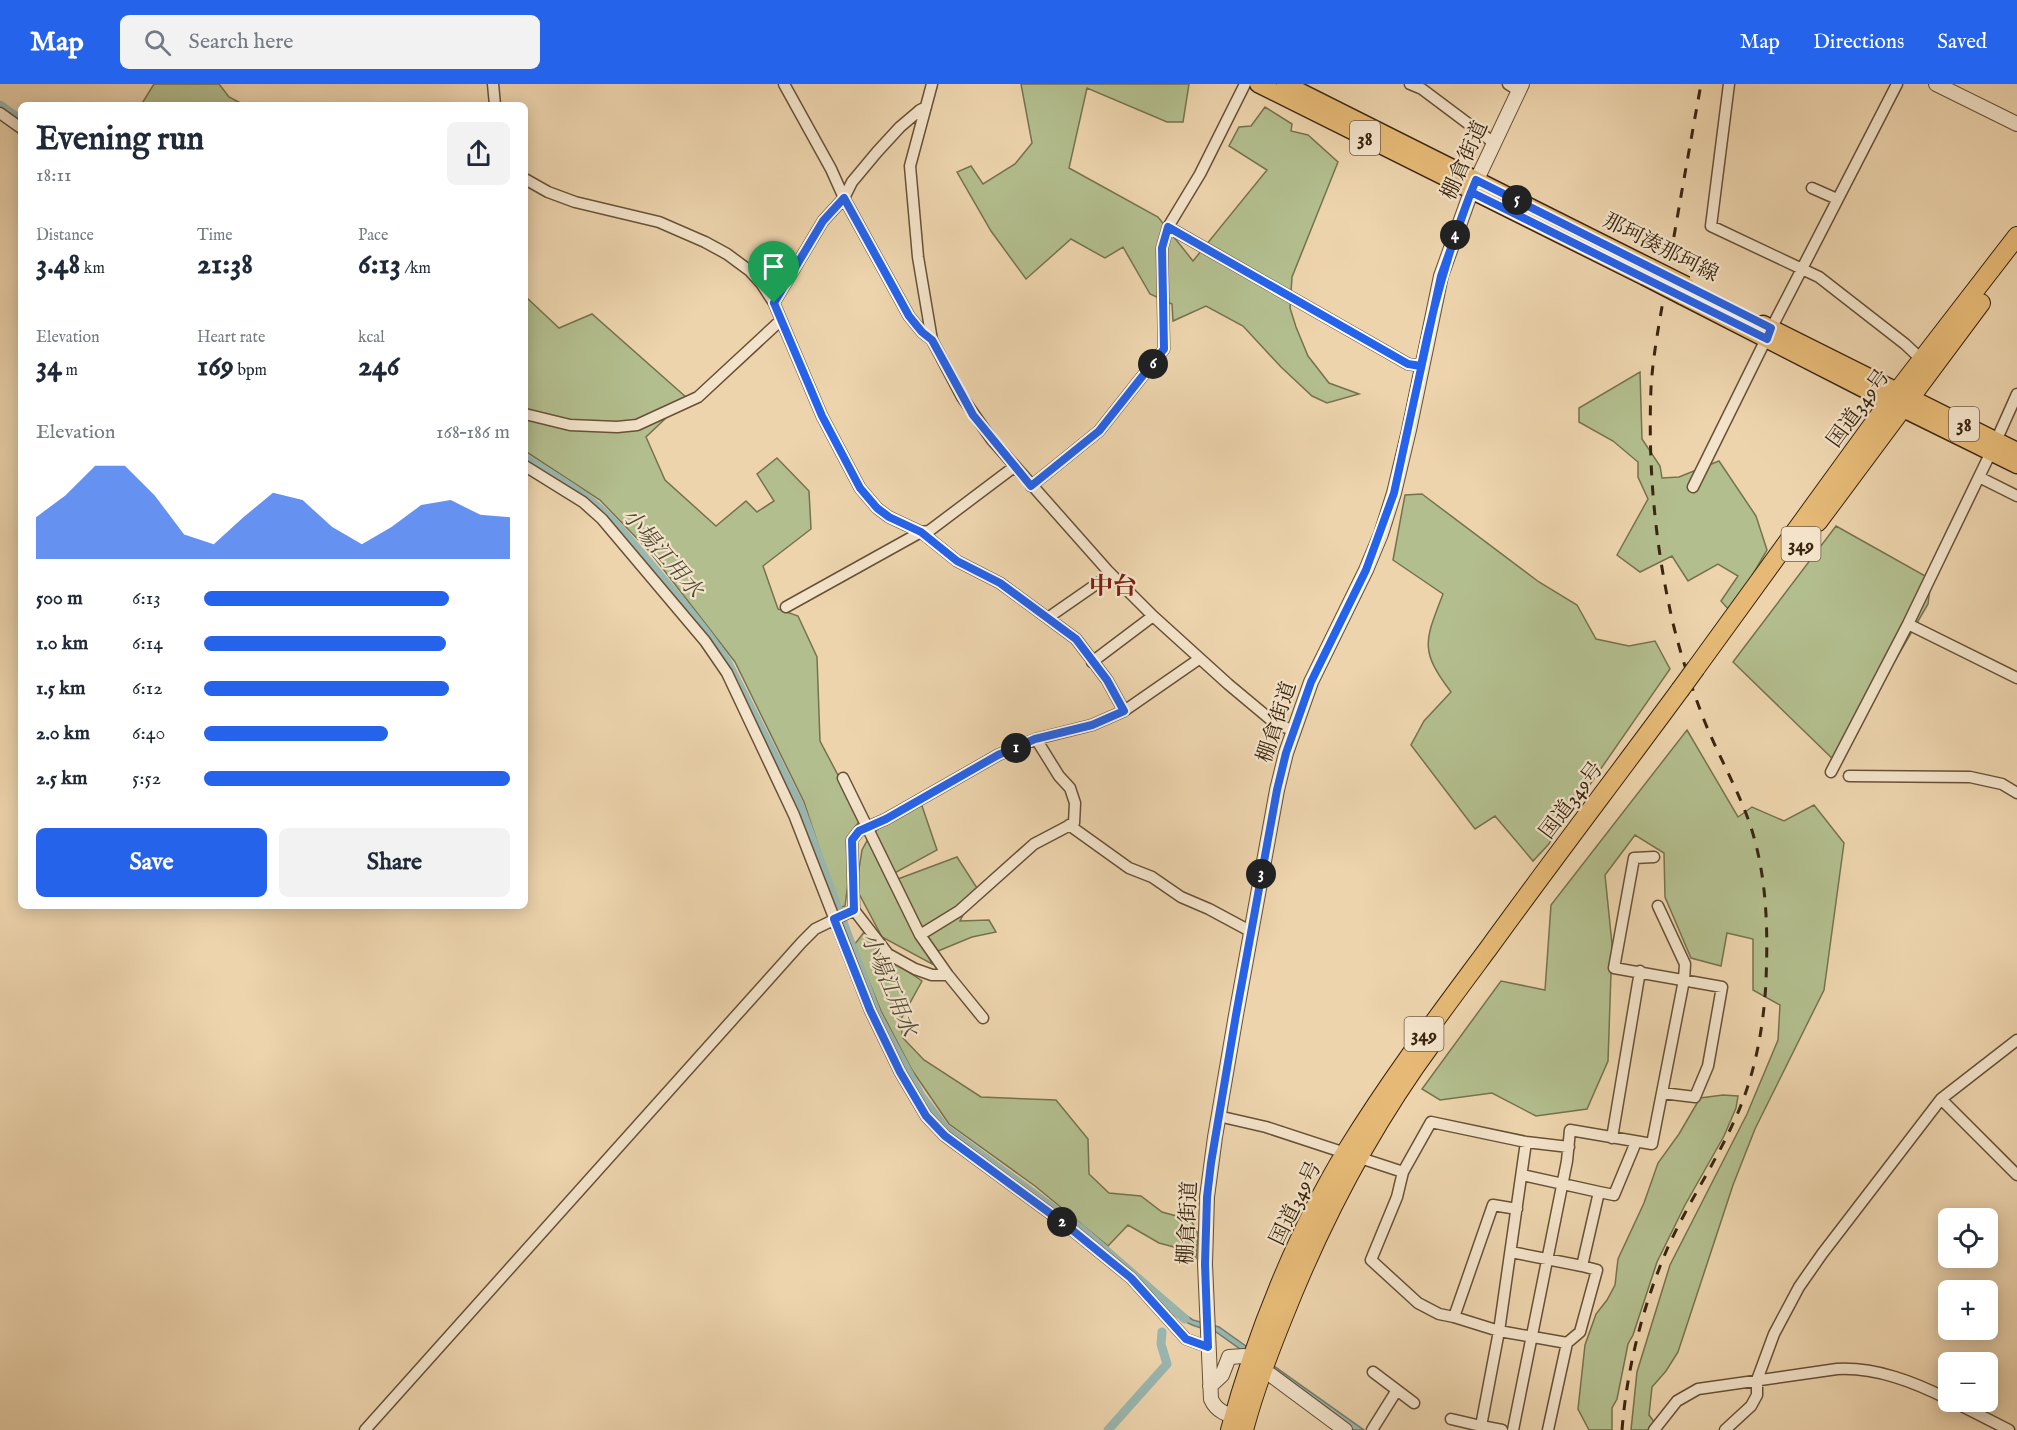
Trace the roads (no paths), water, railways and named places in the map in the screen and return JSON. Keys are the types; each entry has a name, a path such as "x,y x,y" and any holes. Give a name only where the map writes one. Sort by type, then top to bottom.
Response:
{"highway":[{"name":"国道349号","path":"1900,400 1922,360 2017,236"},
{"name":"国道349号","path":"1239,1424 1278,1290 1305,1229 1353,1155 1380,1123 1428,1048 1900,400 2017,254"}],"main road":[{"name":"那珂湊那珂線","path":"1258,84 1474,186 1647,272 1993,446 2017,465"},
{"name":"那珂湊那珂線","path":"1285,84 1474,186"},
{"name":"那珂湊那珂線","path":"1993,446 2017,451"}],"street":[{"path":"493,84 495,102"},
{"path":"784,84 909,316 932,340"},
{"path":"932,84 910,166 918,257 932,340 973,415 1031,486 1111,574 1153,616 1199,659 1277,724 1294,730"},
{"path":"1031,486 1099,431 1164,349 1162,248 1168,227 1200,174 1245,84"},
{"path":"1410,84 1422,89 1494,143"},
{"path":"1730,84 1711,226 1819,277 1922,360"},
{"path":"1693,487 1897,84"},
{"path":"1936,84 2015,119"},
{"name":"棚倉街道","path":"1239,1424 1214,1406 1210,1386 1205,1264 1207,1197 1218,1116 1277,790 1286,753 1311,682 1366,570 1381,534 1396,485 1441,276 1474,186 1516,86"},
{"path":"774,303 823,221 844,198 852,182 900,127 926,107"},
{"path":"0,113 18,126"},
{"path":"528,181 548,192 575,202 659,222 727,254 750,272 762,283 774,303 822,416 860,488 877,508 889,517 921,532 957,561 1000,583 1076,639 1107,680 1124,711"},
{"path":"1812,188 1838,199"},
{"path":"1168,227 1408,364 1421,366"},
{"path":"528,415 570,425 618,427 637,425 698,397 781,320"},
{"path":"1831,772 1908,624 2017,394"},
{"path":"786,607 921,532 929,531 1014,467"},
{"path":"528,468 583,502 602,519 676,606 727,673 843,915 870,1010 900,1072 926,1116 945,1136 1066,1225 1131,1278 1186,1339 1208,1347"},
{"path":"1979,477 2017,496"},
{"path":"1048,617 1111,574"},
{"path":"1092,662 1153,616"},
{"path":"1908,624 2017,678"},
{"path":"843,915 852,840 859,831 886,819 998,755 1035,739 1092,725 1124,711 1199,659"},
{"path":"920,935 959,911 1034,844 1074,823 1075,803 1070,788 1059,776 1035,739"},
{"path":"1849,776 1970,777 2002,784 2017,793"},
{"path":"843,778 920,935 948,975 983,1018"},
{"path":"1069,825 1129,867 1152,877 1181,897 1250,931"},
{"path":"1654,857 1634,858 1614,968 1722,987 1708,1066 1695,1097 1662,1093"},
{"path":"1513,1430 1563,1184 1570,1130 1652,1144 1684,980 1685,964 1658,906"},
{"path":"843,915 888,954 915,969 932,975 948,975"},
{"path":"365,1430 802,942 815,929 843,915"},
{"path":"1612,1138 1640,971"},
{"path":"1725,1430 1751,1406 1757,1395 1757,1380 1774,1334 1799,1287 1941,1099 2017,1040"},
{"path":"1941,1099 2017,1175"},
{"path":"1218,1116 1266,1127 1403,1172"},
{"path":"1567,1343 1499,1331 1439,1314 1418,1303 1371,1260 1397,1197 1403,1172 1431,1122 1526,1142 1569,1147"},
{"path":"1481,1426 1499,1331 1526,1142"},
{"path":"1522,1175 1614,1195 1636,1142"},
{"path":"2001,1157 2017,1160"},
{"path":"1582,1266 1599,1192"},
{"path":"1454,1317 1493,1205 1517,1209"},
{"path":"1511,1252 1547,1257 1597,1270 1580,1332 1567,1343 1548,1430"},
{"path":"1210,1386 1222,1376 1229,1357 1244,1356"},
{"path":"1654,1430 1677,1401 1698,1389 1837,1370 1860,1369 1886,1374 1938,1395"},
{"path":"1373,1372 1414,1403"},
{"path":"1270,1375 1345,1430"},
{"path":"1372,1430 1397,1390"},
{"path":"1974,1412 2009,1430"},
{"path":"1451,1419 1497,1429"}],"water":[{"path":"1179,1311 1193,1320 1219,1327 1364,1430 1354,1430 1216,1332 1189,1324 1174,1315"}],"waterway":[{"name":"小場江用水","path":"0,105 18,118"},
{"name":"小場江用水","path":"528,460 581,494 614,522 694,616 728,663 800,806 877,1014 921,1096 945,1128 1080,1228 1185,1319"},
{"path":"1108,1430 1167,1364 1161,1344 1162,1332"}],"railway":[{"path":"1622,1430 1624,1406 1637,1337 1659,1269 1743,1101 1761,1032 1766,980 1765,907 1758,852 1748,819 1707,727 1683,659 1672,618 1659,551 1651,470 1650,415 1653,362 1701,84"}],"district":[{"name":"中台","path":"1113,586"}]}
